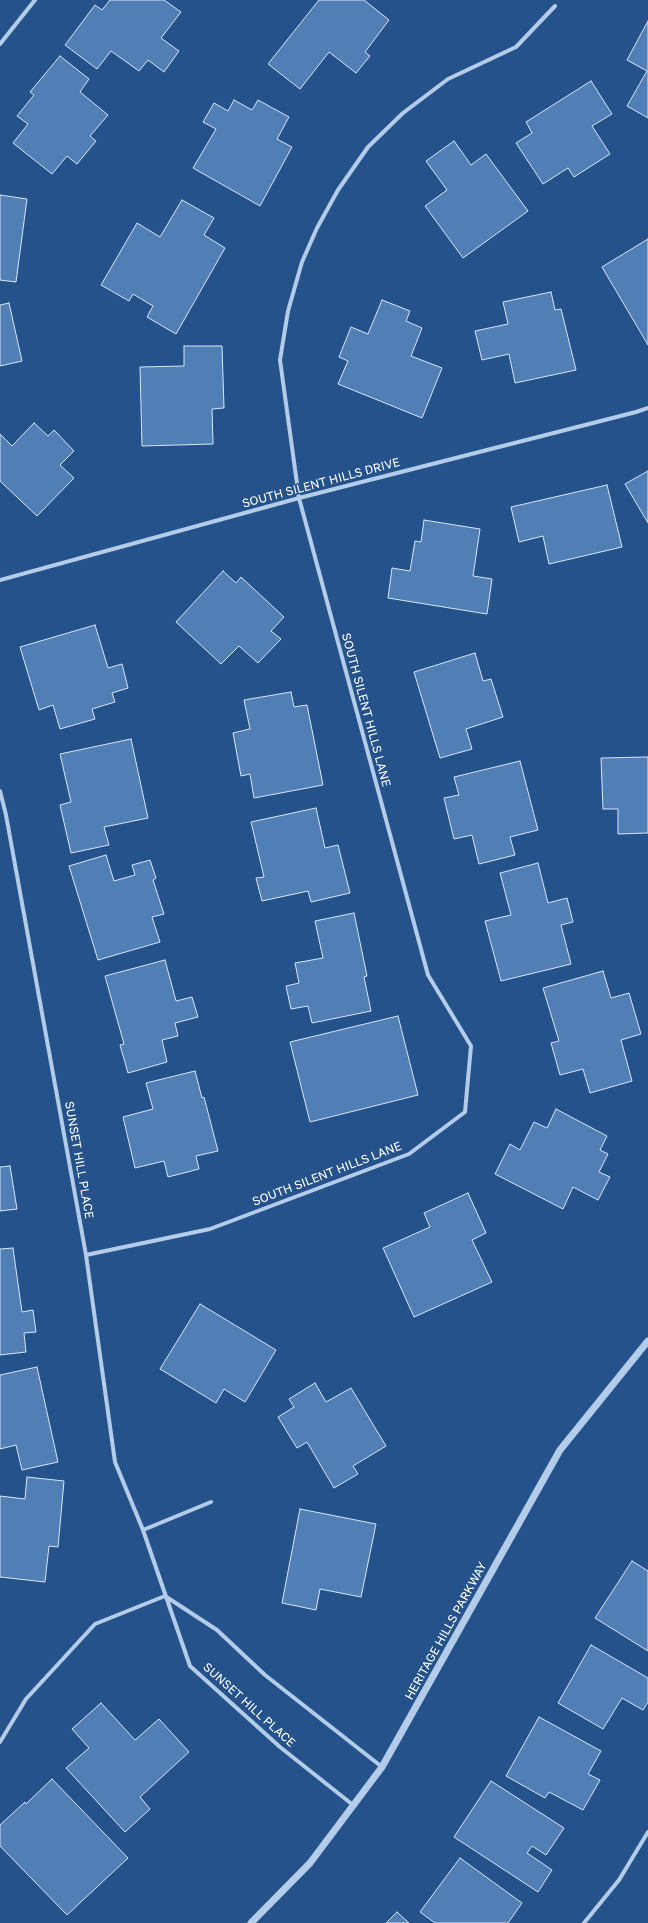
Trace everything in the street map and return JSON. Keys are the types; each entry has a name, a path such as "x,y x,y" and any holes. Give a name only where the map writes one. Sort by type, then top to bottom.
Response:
{"street":[{"path":"0,44 35,0"},
{"name":"SOUTH SILENT HILLS LANE","path":"86,1255 210,1229 410,1154 465,1112 471,1046 428,975 299,498 280,360 288,311 302,262 317,228 338,190 368,147 403,113 448,79 516,47 555,6"},
{"name":"SOUTH SILENT HILLS DRIVE","path":"0,580 299,498 648,408"},
{"name":"SUNSET HILL PLACE","path":"0,791 6,815 86,1255 115,1462 143,1530 190,1666 280,1747 353,1805"},
{"path":"0,816 6,815"},
{"name":"HERITAGE HILLS PARKWAY","path":"251,1923 310,1863 382,1767 560,1450 648,1341"},
{"path":"143,1530 211,1502"},
{"path":"0,1742 26,1699 95,1624 165,1596 216,1630 264,1675 382,1767"},
{"path":"584,1923 619,1880 648,1832"}],"building":[{"path":"110,0 164,0 181,12 161,38 179,51 164,72 148,60 139,71 111,51 97,69 65,45 95,5 102,10"},
{"path":"319,0 364,0 389,20 365,52 370,56 356,73 329,52 300,89 268,64"},
{"path":"648,21 648,118 627,106 647,71 627,60"},
{"path":"60,56 89,79 80,92 108,115 90,136 96,141 77,164 67,156 52,174 13,143 28,124 17,116 34,95 30,92"},
{"path":"591,81 612,114 592,126 610,154 574,177 568,168 543,184 516,143 532,133 526,122"},
{"path":"234,100 252,110 258,100 289,117 277,139 292,147 260,206 193,168 216,129 203,122 214,103 228,111"},
{"path":"454,141 471,165 486,154 528,211 463,258 425,206 447,190 426,161"},
{"path":"0,195 27,199 16,282 0,280"},
{"path":"182,200 214,218 204,235 225,248 176,334 147,317 153,306 133,294 129,301 101,285 137,223 160,237"},
{"path":"648,239 648,345 602,267"},
{"path":"551,292 555,310 561,309 576,370 515,383 509,354 482,360 475,331 508,324 503,302"},
{"path":"382,300 410,311 406,321 422,328 411,356 442,368 422,418 338,384 348,361 339,357 351,327 368,334"},
{"path":"9,303 22,361 0,366 0,305"},
{"path":"184,346 222,346 224,408 212,409 213,444 142,446 140,367 184,366"},
{"path":"34,423 48,436 54,430 74,451 60,465 74,478 37,516 0,481 0,434 12,446"},
{"path":"648,471 648,523 625,484"},
{"path":"607,485 622,547 549,564 543,536 519,542 511,507"},
{"path":"424,520 480,529 473,576 492,579 487,614 388,598 392,568 410,571 415,541 421,542"},
{"path":"223,571 236,583 241,577 284,617 271,631 281,639 258,663 239,646 221,664 176,622"},
{"path":"95,625 108,668 122,664 128,688 112,693 115,702 92,709 95,719 60,729 53,705 39,710 20,647"},
{"path":"475,653 483,681 491,679 503,717 466,729 472,749 440,758 414,672"},
{"path":"291,692 294,707 307,705 323,785 254,798 250,774 241,776 233,733 250,729 244,700"},
{"path":"131,739 148,818 104,827 109,845 71,853 60,805 71,802 60,754"},
{"path":"648,757 648,833 618,834 618,809 603,809 601,758"},
{"path":"520,761 538,830 510,837 515,855 479,864 472,835 454,839 444,798 459,795 454,777"},
{"path":"316,808 325,848 338,845 350,893 311,902 308,891 262,901 256,878 264,877 251,822"},
{"path":"106,855 114,881 135,875 132,865 150,860 156,878 153,880 164,914 152,917 160,942 98,960 69,866"},
{"path":"538,863 548,903 567,898 573,922 561,925 571,964 501,981 485,921 511,915 500,873"},
{"path":"354,913 367,976 364,977 371,1011 312,1023 308,1006 291,1009 286,986 299,983 295,963 323,958 315,921"},
{"path":"165,960 176,1001 192,997 198,1017 175,1023 178,1036 162,1040 167,1062 128,1073 120,1045 124,1044 105,976"},
{"path":"603,971 611,998 629,993 641,1034 621,1040 632,1081 590,1093 583,1069 560,1075 551,1043 559,1041 543,988"},
{"path":"398,1016 418,1095 310,1122 290,1042"},
{"path":"195,1071 202,1098 204,1097 218,1151 196,1156 199,1169 168,1177 164,1161 135,1168 123,1117 153,1109 146,1083"},
{"path":"556,1109 607,1136 600,1150 608,1154 599,1172 610,1177 598,1200 573,1187 563,1209 495,1174 510,1144 520,1150 534,1122 547,1128"},
{"path":"10,1166 17,1209 0,1211 0,1167"},
{"path":"468,1193 486,1233 472,1240 492,1282 414,1317 383,1248 430,1227 424,1213"},
{"path":"13,1248 22,1312 33,1310 36,1332 24,1333 26,1352 0,1355 0,1249"},
{"path":"200,1304 276,1350 245,1402 224,1389 216,1403 160,1369"},
{"path":"37,1367 58,1462 22,1470 16,1445 0,1449 0,1375"},
{"path":"315,1383 326,1402 351,1388 386,1446 353,1466 358,1474 334,1488 307,1442 297,1448 278,1417 294,1407 289,1399"},
{"path":"27,1477 64,1481 58,1547 49,1546 45,1582 0,1577 0,1496 25,1499"},
{"path":"300,1509 376,1524 361,1597 320,1589 316,1610 282,1603"},
{"path":"632,1561 648,1571 648,1651 595,1618"},
{"path":"591,1645 648,1678 648,1702 643,1710 622,1698 603,1729 558,1703"},
{"path":"101,1703 135,1740 159,1719 189,1752 140,1797 150,1809 125,1832 66,1768 89,1748 72,1729"},
{"path":"539,1717 601,1751 588,1774 600,1780 583,1810 549,1792 545,1798 506,1776"},
{"path":"52,1779 128,1858 67,1915 0,1846 0,1825 25,1802 26,1804"},
{"path":"491,1781 564,1828 546,1855 532,1846 527,1853 552,1870 538,1892 454,1837"},
{"path":"460,1858 522,1903 508,1923 435,1923 420,1912"},
{"path":"397,1912 409,1923 386,1923"}]}
